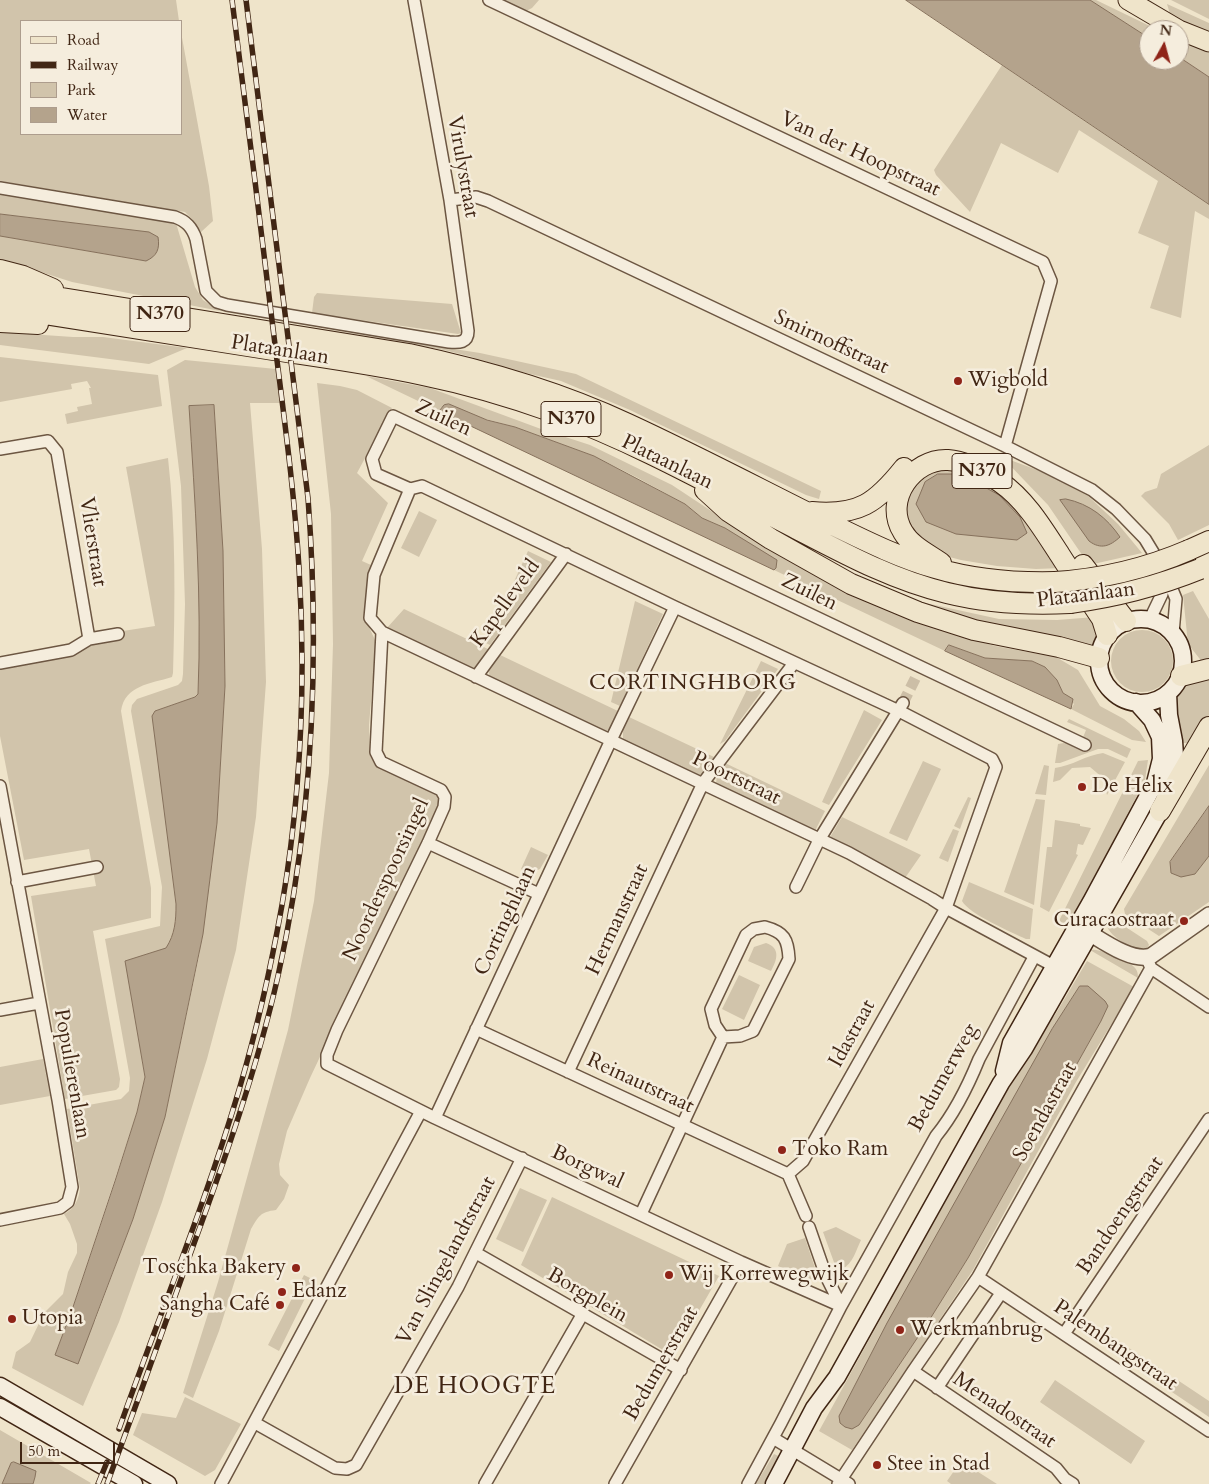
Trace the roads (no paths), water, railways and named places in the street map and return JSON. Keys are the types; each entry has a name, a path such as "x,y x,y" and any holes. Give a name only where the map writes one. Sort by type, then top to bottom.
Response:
{"highway":[{"name":"N370","path":"0,270 23,276 74,309 45,324 0,322"},
{"name":"Plataanlaan","path":"0,288 74,309 393,369 503,396 597,429 688,473 846,555 888,574 948,594 1019,604 1070,603 1123,594 1167,582 1205,566"},
{"name":"Plataanlaan","path":"0,306 74,309 409,354 502,377 571,400 626,423 888,551 935,568 960,574 1003,581 1055,582 1093,578 1124,573 1153,564 1209,541"},
{"name":"N370","path":"805,512 831,514 853,511 874,501 908,462 918,455 937,450 966,453 997,467 1020,485 1042,510 1126,621"},
{"name":"N370","path":"960,574 920,549 903,533 898,519 898,499 906,481 920,468 937,460 958,461 977,468 1000,482 1022,500 1102,619 1107,635"},
{"name":"N370","path":"688,473 728,511 771,539 852,584 918,612 974,630 1059,647 1099,658"},
{"path":"1180,676 1209,669"},
{"path":"1160,811 1209,727"}],"main road":[{"path":"1128,0 1179,30 1209,42"},
{"path":"1137,618 1150,619 1162,624 1173,633 1183,653 1183,669 1175,685 1168,693 1152,701 1136,702 1120,697 1108,687 1101,674 1099,658 1101,647 1107,635 1115,627 1137,618"},
{"path":"786,1484 814,1408 837,1377 1001,1083 1024,1049 1060,970 1084,929 1160,811 1169,788 1174,756 1174,741 1168,715 1168,693"},
{"path":"1084,929 1155,783 1158,771 1161,747 1157,728 1136,702"},
{"path":"0,1386 168,1484"},
{"path":"0,1407 134,1484"},
{"path":"774,1484 797,1452"}],"street":[{"name":"Virulystraat","path":"414,0 450,200 468,330 468,336 465,340"},
{"name":"Van der Hoopstraat","path":"489,0 1043,262 1051,281 1005,446"},
{"name":"Plataanlaan","path":"0,188 183,220 194,232 206,291 211,297 222,304 450,342 460,343 465,340"},
{"name":"Smirnoffstraat","path":"450,200 476,197 488,201 1005,446 1092,490 1116,509 1145,540 1166,572 1176,599 1173,633"},
{"name":"Zuilen","path":"946,908 996,767 992,759 901,707 794,663 422,486 410,489 376,474 372,458 393,416 918,672 1085,745"},
{"name":"Vlierstraat","path":"0,449 48,441 58,452 89,639"},
{"path":"382,632 370,618 372,584 410,489"},
{"name":"Kapelleveld","path":"476,676 566,554"},
{"path":"1150,619 1162,594 1166,572"},
{"name":"Cortinghlaan","path":"435,1118 675,607"},
{"name":"Poortstraat","path":"382,632 881,870 1060,970"},
{"name":"Noorderspoorsingel","path":"327,1055 337,1030 444,807 445,797 441,790 381,762 376,752 382,632"},
{"path":"0,663 71,650 89,639 118,634"},
{"name":"Hermanstraat","path":"568,1072 702,783 794,663"},
{"path":"796,887 819,840 901,707"},
{"name":"Populierenlaan","path":"0,786 58,1100 72,1187 68,1202 60,1208 0,1220"},
{"path":"428,843 539,894"},
{"path":"17,882 97,867"},
{"name":"Idastraat","path":"788,1174 803,1162 946,908"},
{"name":"Soendastraat","path":"843,1482 913,1371 978,1277 1142,983 1148,963 1209,915"},
{"path":"765,927 776,930 783,935 788,945 789,959 752,1031 740,1036 724,1038 715,1025 711,1010 746,935 754,929 765,927"},
{"path":"1084,929 1148,963 1209,1006"},
{"name":"Bedumerweg","path":"748,1484 841,1306 936,1136 967,1085 1034,956"},
{"path":"0,1010 39,1003"},
{"name":"Reinautstraat","path":"476,1029 788,1174"},
{"path":"641,1214 724,1038"},
{"name":"Borgwal","path":"327,1055 327,1064 435,1118 741,1262 841,1306"},
{"path":"221,1484 421,1111"},
{"name":"Bandoengstraat","path":"1064,1334 1209,1119"},
{"name":"Van Slingelandtstraat","path":"255,1423 336,1468 346,1470 356,1464 476,1253 522,1158"},
{"path":"788,1174 826,1276 841,1306"},
{"name":"Borgplein","path":"476,1253 681,1370"},
{"name":"Bedumerstraat","path":"615,1484 741,1262"},
{"path":"937,1388 1001,1293 978,1277"},
{"name":"Palembangstraat","path":"1001,1293 1209,1431"},
{"path":"485,1484 582,1315"},
{"name":"Menadostraat","path":"913,1371 1056,1468 1065,1479 1073,1484"},
{"path":"773,1438 843,1482"}],"water":[{"path":"906,0 1090,0 1139,32 1139,70 1189,70 1189,64 1209,77 1209,204"},
{"path":"0,214 149,232 158,237 159,245 153,257 146,261 0,236"},
{"path":"449,404 487,420 515,427 594,456 685,504 702,518 725,528 777,560 776,568 774,570 439,411 444,405"},
{"path":"214,405 223,551 225,686 217,823 203,934 165,1117 133,1219 78,1364 55,1355 115,1181 137,1112 145,1077 125,961 166,948 175,922 176,904 152,716 155,711 195,697 198,694 196,514 189,406"},
{"path":"938,474 957,474 999,495 1020,517 1027,533 1017,540 956,534 926,522 916,504 925,482"},
{"path":"1066,499 1090,508 1104,518 1120,537 1113,543 1105,546 1093,544 1060,500"},
{"path":"949,645 985,658 1032,661 1045,667 1057,680 1063,693 1073,699 1071,709 945,651"},
{"path":"1209,806 1209,856 1195,874 1181,877 1171,873 1170,862"},
{"path":"1080,986 1088,986 1108,1006 1101,1021 968,1258 930,1319 859,1425 852,1429 845,1427 840,1423 839,1416 887,1323 1052,1029"},
{"path":"14,1462 36,1471 33,1484 2,1484 11,1463"}],"tunnel":[{"path":"903,703 916,677"}],"railway":[{"path":"119,1429 212,1176 246,1067 263,998 282,905 298,779 302,652 297,537 232,0"},
{"path":"107,1484 240,1114 270,1011 290,917 306,798 313,678 312,558 308,498 246,0"},
{"path":"98,1484 107,1462"}],"place":[{"name":"Wigbold","path":"958,381"},
{"name":"De Helix","path":"1082,787"},
{"name":"Curacaostraat","path":"1184,921"},
{"name":"Toko Ram","path":"782,1150"},
{"name":"Toschka Bakery","path":"296,1268"},
{"name":"Wij Korrewegwijk","path":"669,1275"},
{"name":"Edanz","path":"282,1292"},
{"name":"Sangha Café","path":"280,1305"},
{"name":"Utopia","path":"12,1319"},
{"name":"Werkmanbrug","path":"900,1330"},
{"name":"Stee in Stad","path":"877,1465"}],"district":[{"name":"CORTINGHBORG","path":"693,684"},
{"name":"DE HOOGTE","path":"475,1387"}]}
